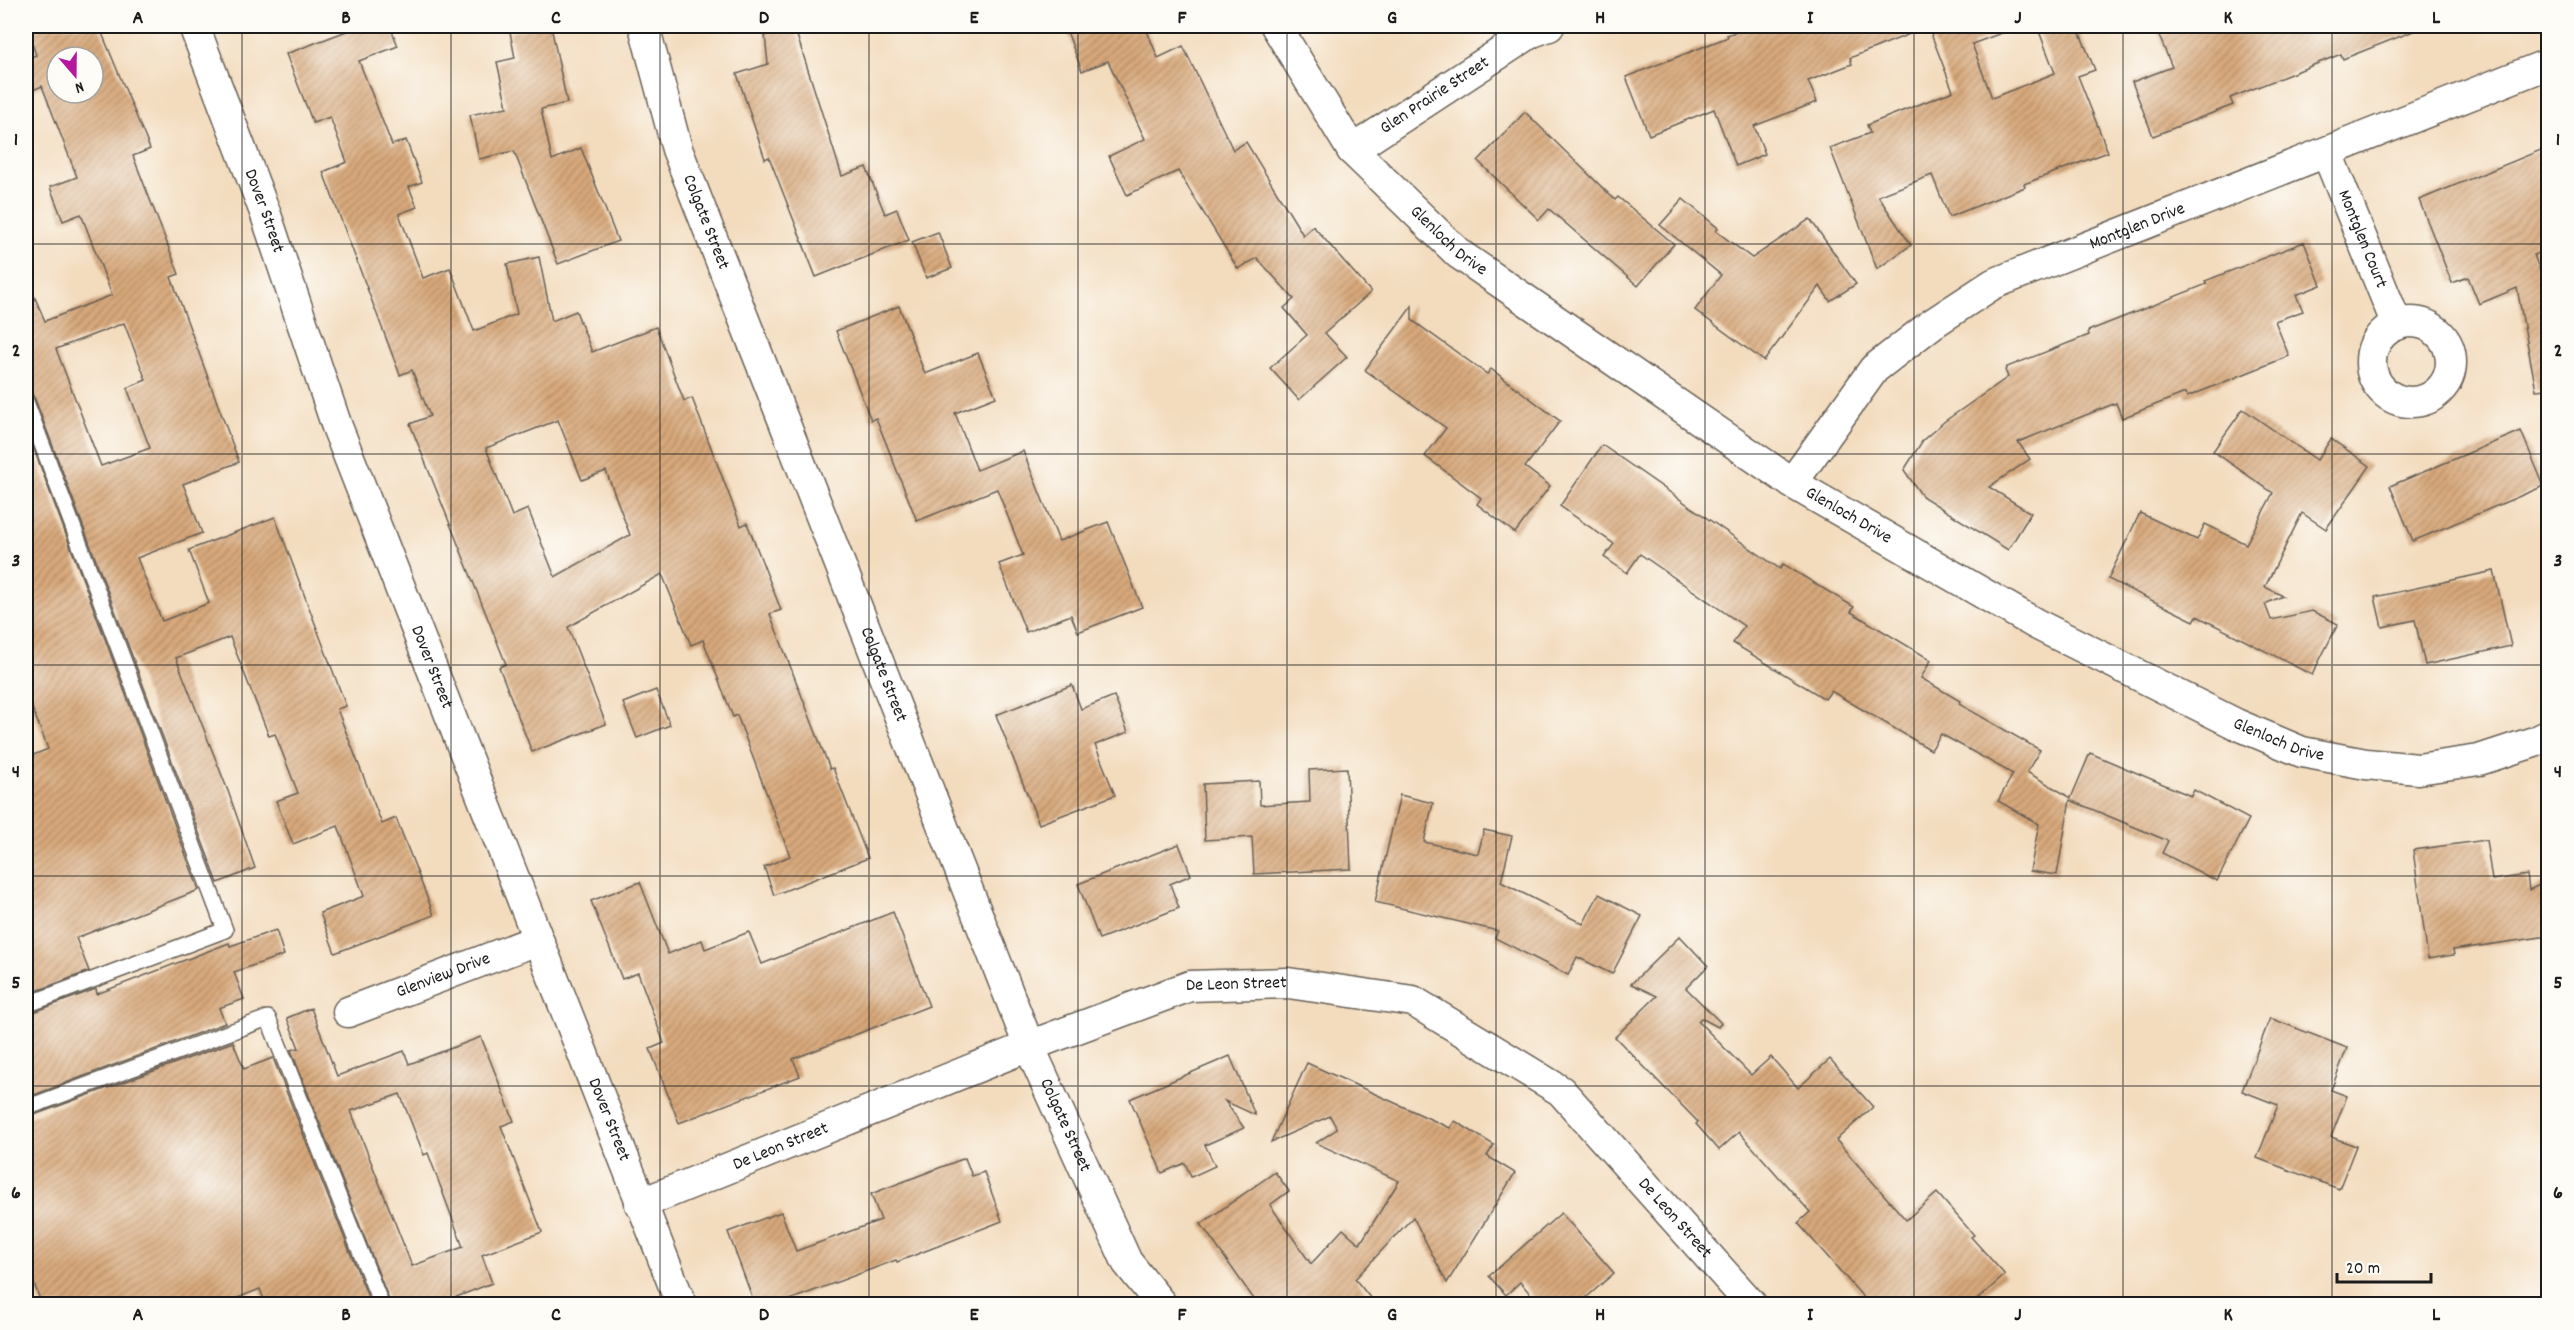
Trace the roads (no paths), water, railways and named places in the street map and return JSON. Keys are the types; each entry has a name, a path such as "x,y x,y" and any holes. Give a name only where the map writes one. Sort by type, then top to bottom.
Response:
{"street":[{"name":"Dover Street","path":"194,26 266,215 336,424 681,1305"},
{"name":"Colgate Street","path":"644,26 677,149 1029,1046 1127,1262 1161,1305"},
{"name":"Glenloch Drive","path":"1276,26 1352,150 1459,254 1792,483 2036,624 2236,724 2302,752 2366,765 2418,769 2479,760 2534,742 2548,735"},
{"name":"Glen Prairie Street","path":"1352,150 1532,32 1549,26"},
{"name":"Montglen Drive","path":"1792,483 1874,369 1932,324 1993,284 2548,64"},
{"name":"Montglen Court","path":"2327,153 2397,325"},
{"name":"Glenview Drive","path":"348,1012 537,940"},
{"name":"De Leon Street","path":"640,1204 1029,1046 1190,986 1288,983 1413,1000 1562,1091 1751,1305"}],"lane":[{"path":"26,402 225,930 26,1005"},
{"path":"26,1108 268,1018 381,1305"}]}
